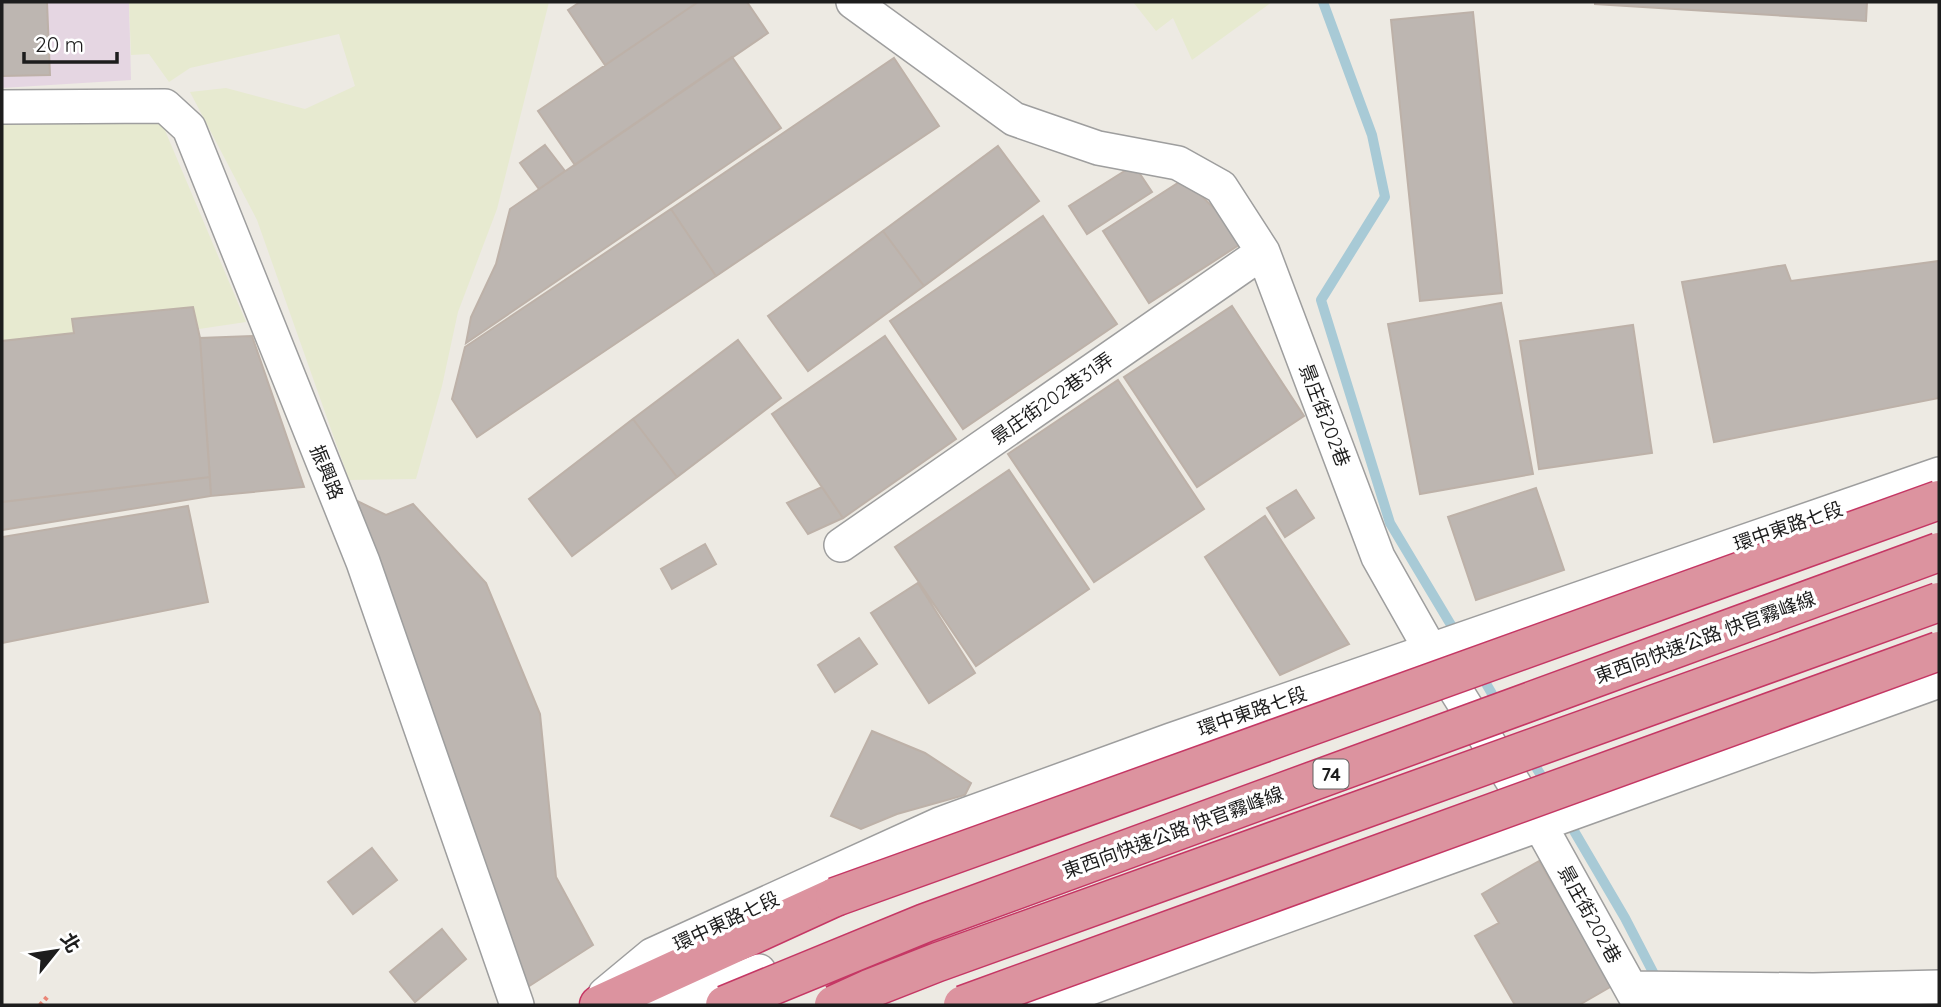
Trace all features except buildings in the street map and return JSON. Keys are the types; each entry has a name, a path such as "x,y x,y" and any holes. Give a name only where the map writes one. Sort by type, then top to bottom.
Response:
{"highway":[{"path":"599,1005 835,897 1939,500"},
{"name":"東西向快速公路 快官霧峰線","path":"725,1005 925,923 1939,552"},
{"name":"74","path":"834,1005 938,962 1939,602"},
{"path":"963,1005 1939,651"}],"street":[{"name":"景庄街202巷","path":"853,2 1014,119 1098,148 1178,163 1221,187 1263,252 1378,557 1430,649 1485,699 1523,762 1540,825 1636,997"},
{"name":"振興路","path":"2,107 164,106 189,128 363,562 517,1005"},
{"name":"景庄街202巷31弄","path":"841,545 1263,252"},
{"name":"環中東路七段","path":"592,1005 652,955 940,824 1430,649 1939,474"},
{"path":"625,1005 714,989 919,906 1939,533"},
{"path":"864,1005 1523,762 1939,614"},
{"path":"1044,1005 1939,681"},
{"path":"1636,997 1939,987"}],"path":[{"path":"40,1005 49,995"}],"shaded area":[{"path":"2,2 129,2 131,80 2,88"}],"green space":[{"path":"129,2 549,2 497,209 458,312 442,386 416,479 349,480 257,220 190,92 226,88 305,109 355,86 339,34 190,68 169,82 149,54 131,55"},
{"path":"1133,2 1272,2 1192,60 1173,18 1156,31"},
{"path":"150,119 164,128 246,322 199,329 193,307 72,319 74,333 2,341 2,124"}],"waterway":[{"path":"1323,2 1372,135 1385,197 1321,300 1390,523 1457,635"},
{"path":"1481,675 1498,704"},
{"path":"1529,756 1547,785"},
{"path":"1567,819 1625,918 1670,1005"}]}
